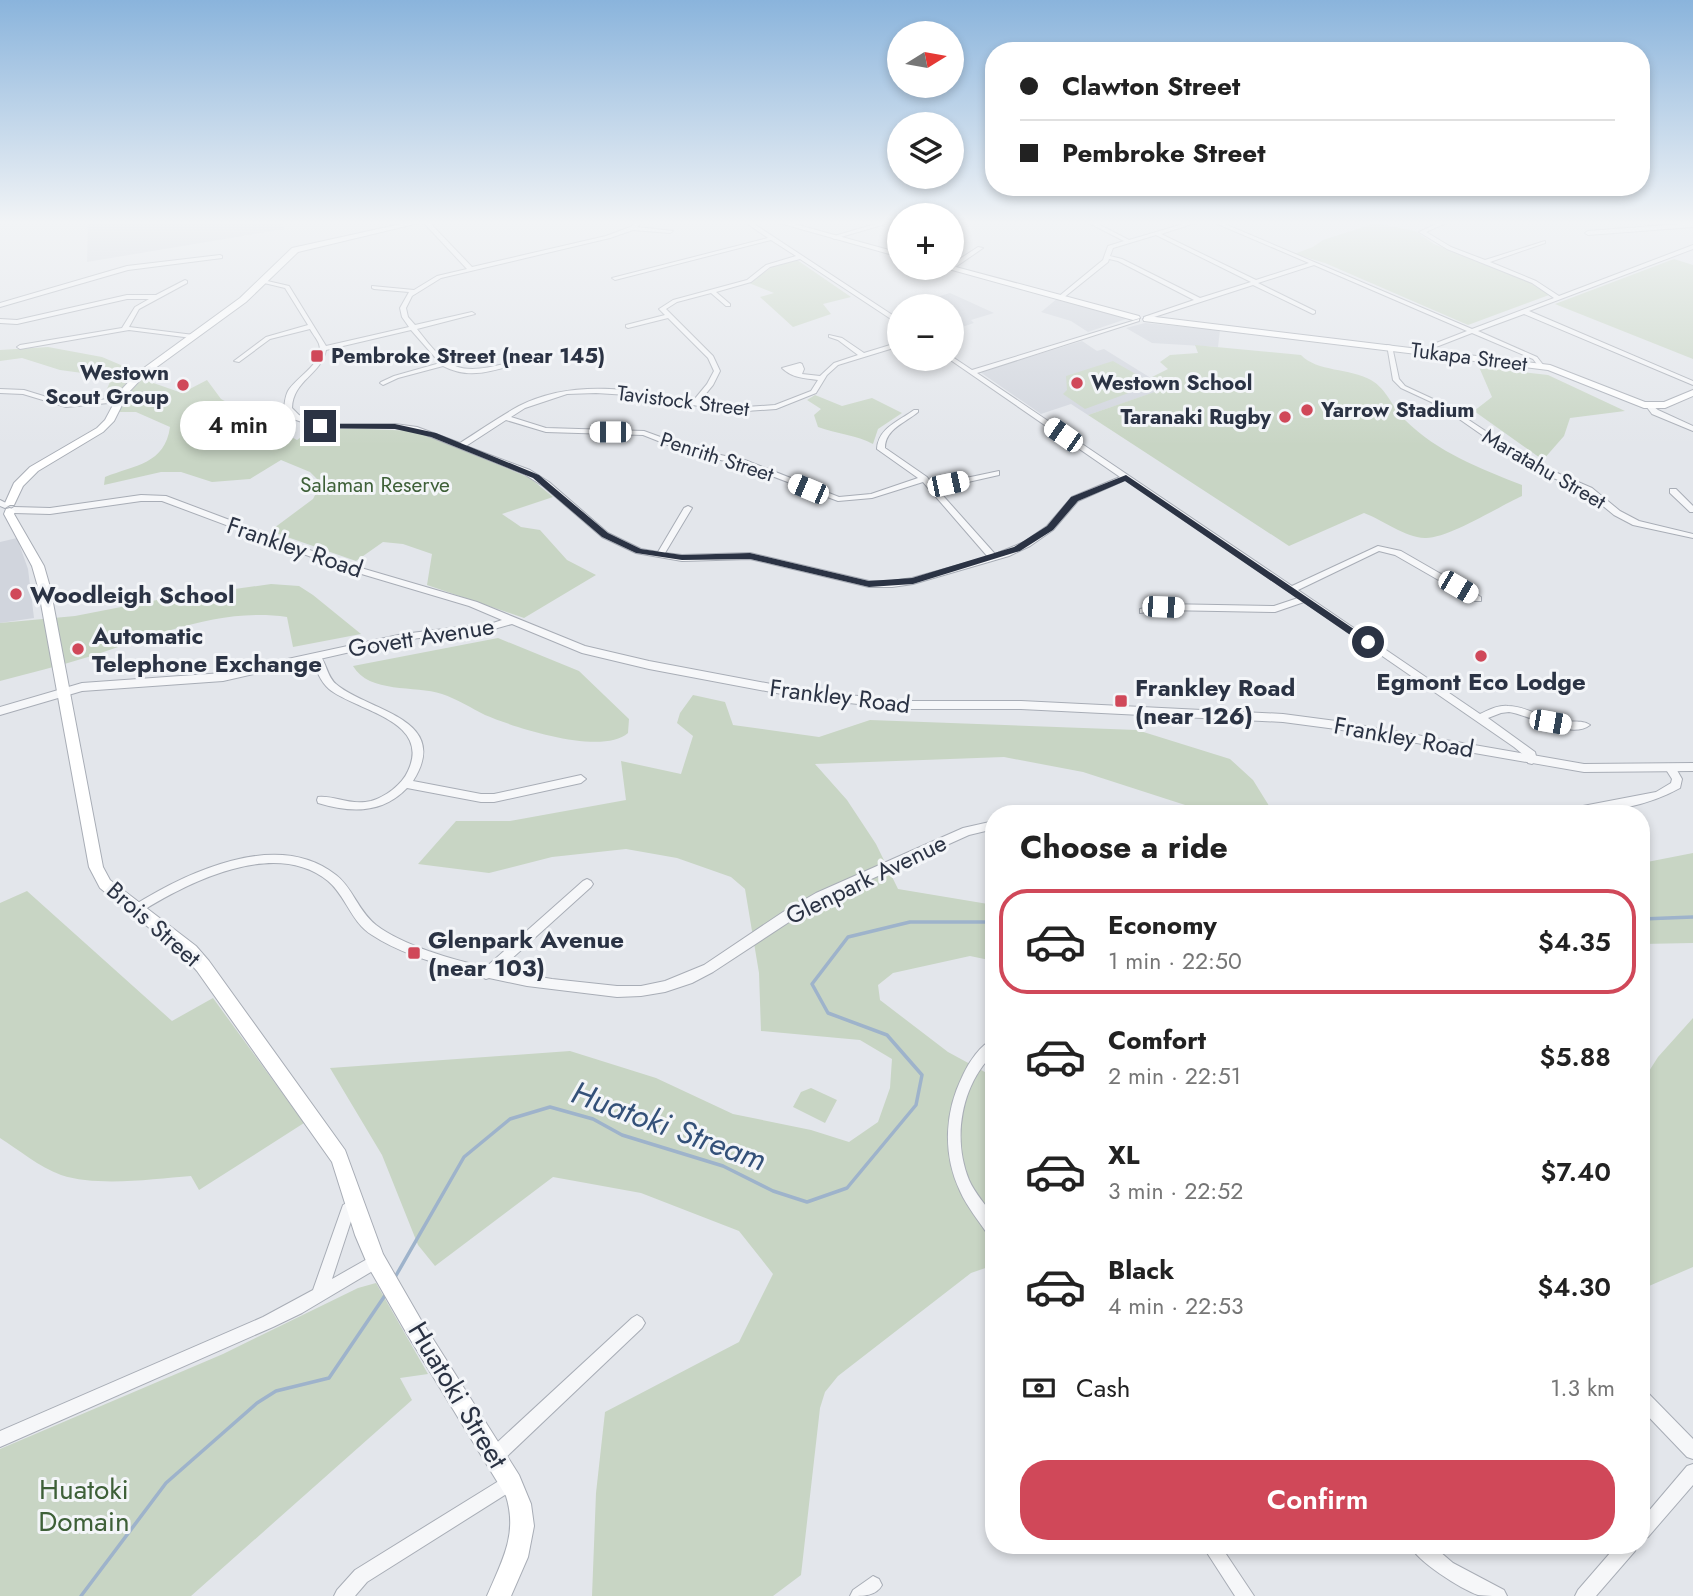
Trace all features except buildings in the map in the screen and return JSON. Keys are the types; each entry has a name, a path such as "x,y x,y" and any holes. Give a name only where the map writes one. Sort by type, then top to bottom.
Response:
{"main road":[{"path":"8,506 27,474 100,430 119,400 140,375 247,296"},
{"name":"Tukapa Street","path":"1054,296 1141,319 1432,351 1541,366 1566,373 1633,402 1650,406"},
{"path":"1650,406 1671,403 1693,393"},
{"name":"Brois Street","path":"8,506 9,514 40,572 96,867 105,884 190,951 203,966 338,1156 350,1181 355,1205 384,1274"},
{"name":"Huatoki Street","path":"384,1274 495,1456 520,1503 523,1529 516,1559 499,1596"}],"street":[{"path":"0,306 32,296"},
{"path":"0,321 17,321 127,296"},
{"path":"150,296 156,297"},
{"path":"293,296 324,348"},
{"path":"409,296 402,308 442,364 456,370 471,371 508,365"},
{"path":"695,403 710,385 717,371 711,357 662,309 667,304 696,296"},
{"path":"718,296 728,305"},
{"path":"860,296 887,314"},
{"path":"1191,296 1198,300"},
{"path":"972,372 1209,296"},
{"path":"1283,296 1313,312"},
{"path":"1392,296 1535,358 1541,366"},
{"path":"1432,351 1433,346 1562,296"},
{"path":"127,330 125,327 137,308 156,297"},
{"path":"1523,312 1693,383"},
{"path":"324,348 472,314"},
{"path":"628,326 669,316"},
{"path":"237,360 268,338 312,326"},
{"path":"20,347 127,330 192,336"},
{"path":"831,336 863,355"},
{"name":"Maratahu Street","path":"1389,346 1396,380 1403,387 1444,406 1531,466 1589,490 1627,518 1657,530 1693,536"},
{"path":"324,348 318,363 294,387 288,398 288,408 296,417 311,424 334,428 406,427 460,446 536,477 605,535 627,547 660,555 750,556 856,581 881,584 913,581 1017,549 1056,521 1074,499 1126,477"},
{"name":"Tavistock Street","path":"460,446 535,401 566,392 643,394 731,410 776,407 807,397 836,364 887,348"},
{"path":"383,383 442,364"},
{"path":"964,367 1518,744 1531,755 1532,760"},
{"path":"798,375 821,378"},
{"path":"0,391 24,393 66,405 119,400"},
{"path":"1650,406 1655,412 1693,429"},
{"path":"916,411 886,432 880,446 886,455 933,487 993,557"},
{"name":"Penrith Street","path":"506,418 546,430 644,433 694,452 741,462 838,499 872,496 924,479"},
{"path":"933,487 996,473"},
{"path":"1674,491 1693,510"},
{"name":"Frankley Road","path":"8,506 50,511 141,498 163,498 341,565 473,604 562,643 604,655 815,696 905,705 1021,705 1310,721 1584,768 1693,767"},
{"path":"660,555 688,508"},
{"path":"1291,590 1378,548 1398,553 1478,599"},
{"path":"1143,611 1163,607 1275,609 1305,599"},
{"name":"Govett Avenue","path":"0,712 82,687 223,677 403,637 494,626 513,620"},
{"path":"317,656 326,679 335,689 391,715 403,724 412,736 417,751 416,766 407,784 378,803 360,807 322,800"},
{"path":"1480,718 1494,710 1510,708 1550,722 1586,725"},
{"path":"1608,805 1659,795 1676,785 1677,779 1670,768"},
{"path":"407,784 481,798 495,798 581,779"},
{"name":"Glenpark Avenue","path":"135,910 169,889 221,868 256,860 298,861 328,875 338,884 362,921 382,936 486,974 616,991 641,991 671,985 711,970 774,923 809,902 967,831 985,827"},
{"path":"486,974 587,884"},
{"path":"985,1054 971,1068 961,1091 954,1139 962,1181 985,1217"},
{"path":"319,1294 348,1210 355,1205"},
{"path":"0,1439 239,1336 297,1308 319,1294 384,1274"},
{"path":"495,1456 637,1324"},
{"path":"1650,1407 1693,1451"},
{"path":"1650,1522 1693,1472"},
{"path":"343,1596 361,1576 510,1482"},
{"path":"1216,1554 1245,1596"},
{"path":"1429,1554 1447,1569 1498,1596"},
{"path":"1584,1596 1621,1554"}],"shaded area":[{"path":"1058,298 1125,316 1126,319 1088,332 1071,321 1041,312"},
{"path":"964,299 994,313 971,320 974,323 964,326"},
{"path":"1145,323 1220,330 1218,347 1152,343 1126,328"},
{"name":"Westown School","path":"1082,341 1097,351 1104,349 1167,388 1088,415 1071,404 1041,414 980,372"},
{"name":"Woodleigh School","path":"17,538 28,569 34,618 0,623 0,542"}],"green space":[{"path":"1402,296 1545,296 1468,325"},
{"path":"1575,296 1693,296 1693,359 1555,304"},
{"path":"760,297 851,297 823,304 831,314 793,327"},
{"path":"1195,345 1301,355 1316,364 1363,376 1377,384 1401,415 1431,441 1491,473 1522,485 1522,496 1460,528 1435,537 1409,535 1364,513 1289,546 1088,415 1166,388 1150,378 1168,369 1160,362 1170,355 1198,353"},
{"path":"48,347 102,357 135,371 117,395 104,396 112,377 60,370 22,358 0,361 0,350"},
{"path":"1113,361 1153,384 1085,409 1063,394 1067,390 1066,376"},
{"path":"1479,367 1548,375 1625,411 1570,418 1564,436 1543,460 1474,411 1492,397"},
{"name":"Salaman Reserve","path":"142,379 182,393 207,380 221,399 297,440 315,427 418,431 530,478 553,497 502,514 521,527 540,530 567,560 596,575 524,618 427,585 432,554 403,544 383,542 356,561 270,531 313,499 316,493 317,479 310,472 281,460 250,479 212,482 181,472 161,472 104,485 105,477 137,466 155,456 167,439 170,427 136,412 119,412 131,391"},
{"path":"815,395 842,406 872,398 902,413 878,429 873,444 818,427 814,415 821,409 807,400"},
{"path":"271,584 299,586 361,634 293,647 287,617 236,616 186,626 0,681 0,623 75,616 157,600"},
{"path":"498,638 579,671 629,719 628,733 616,739 599,742 558,738 485,715 442,694 381,685 360,675 353,666"},
{"path":"693,695 725,702 733,725 819,737 870,720 1137,730 1230,759 1253,780 1269,805 1185,805 1083,772 1004,757 815,764 847,800 876,844 898,889 985,904 985,959 970,956 893,973 878,985 880,1000 948,1052 985,1072 985,1268 971,1273 838,1376 825,1392 820,1408 801,1575 773,1596 592,1596 596,1493 605,1412 739,1342 773,1274 739,1231 641,1193 553,1177 435,1266 418,1245 382,1155 330,1068 570,1051 656,1078 733,1114 811,1130 849,1142 878,1122 890,1088 892,1059 860,1040 761,1031 759,973 745,889 731,877 677,858 626,849 552,857 489,873 418,864 456,821 510,821 626,800 621,761 681,774 693,736 677,723 680,713"},
{"path":"1693,853 1693,943 1650,944 1650,861"},
{"path":"27,891 172,1021 213,998 304,1123 199,1190 191,1176 108,1181 76,1179 53,1172 0,1138 0,903"},
{"path":"1693,1018 1693,1267 1650,1286 1650,1070"},
{"path":"811,1088 837,1100 825,1123 793,1107 801,1092"},
{"name":"Huatoki Domain","path":"376,1283 428,1374 400,1378 412,1400 191,1596 0,1596 0,1449 223,1354 358,1288"}],"waterway":[{"name":"Huatoki Stream","path":"1650,919 1693,917"},
{"name":"Huatoki Stream","path":"394,1279 464,1157 510,1119 550,1107 593,1119 622,1135 723,1166 773,1191 807,1202 847,1188 916,1105 922,1075 887,1035 828,1013 812,984 848,937 910,922 985,922"},
{"name":"Huatoki Stream","path":"81,1596 166,1483 257,1403 276,1391 329,1378 386,1294"}],"place":[{"name":"Pembroke Street (near 145)","path":"317,356"},
{"name":"Westown School","path":"1077,383"},
{"name":"Westown Scout Group","path":"183,385"},
{"name":"Yarrow Stadium","path":"1307,410"},
{"name":"Taranaki Rugby","path":"1285,417"},
{"name":"Woodleigh School","path":"16,594"},
{"name":"Automatic Telephone Exchange","path":"78,649"},
{"name":"Egmont Eco Lodge","path":"1481,656"},
{"name":"Frankley Road (near 126)","path":"1121,701"},
{"name":"Glenpark Avenue (near 103)","path":"414,953"}],"route":[{"path":"320,426 395,426 417,429 433,435 536,477 605,535 639,551 682,558 750,556 869,584 913,581 1006,554 1050,528 1074,499 1126,477 1368,642"}]}
